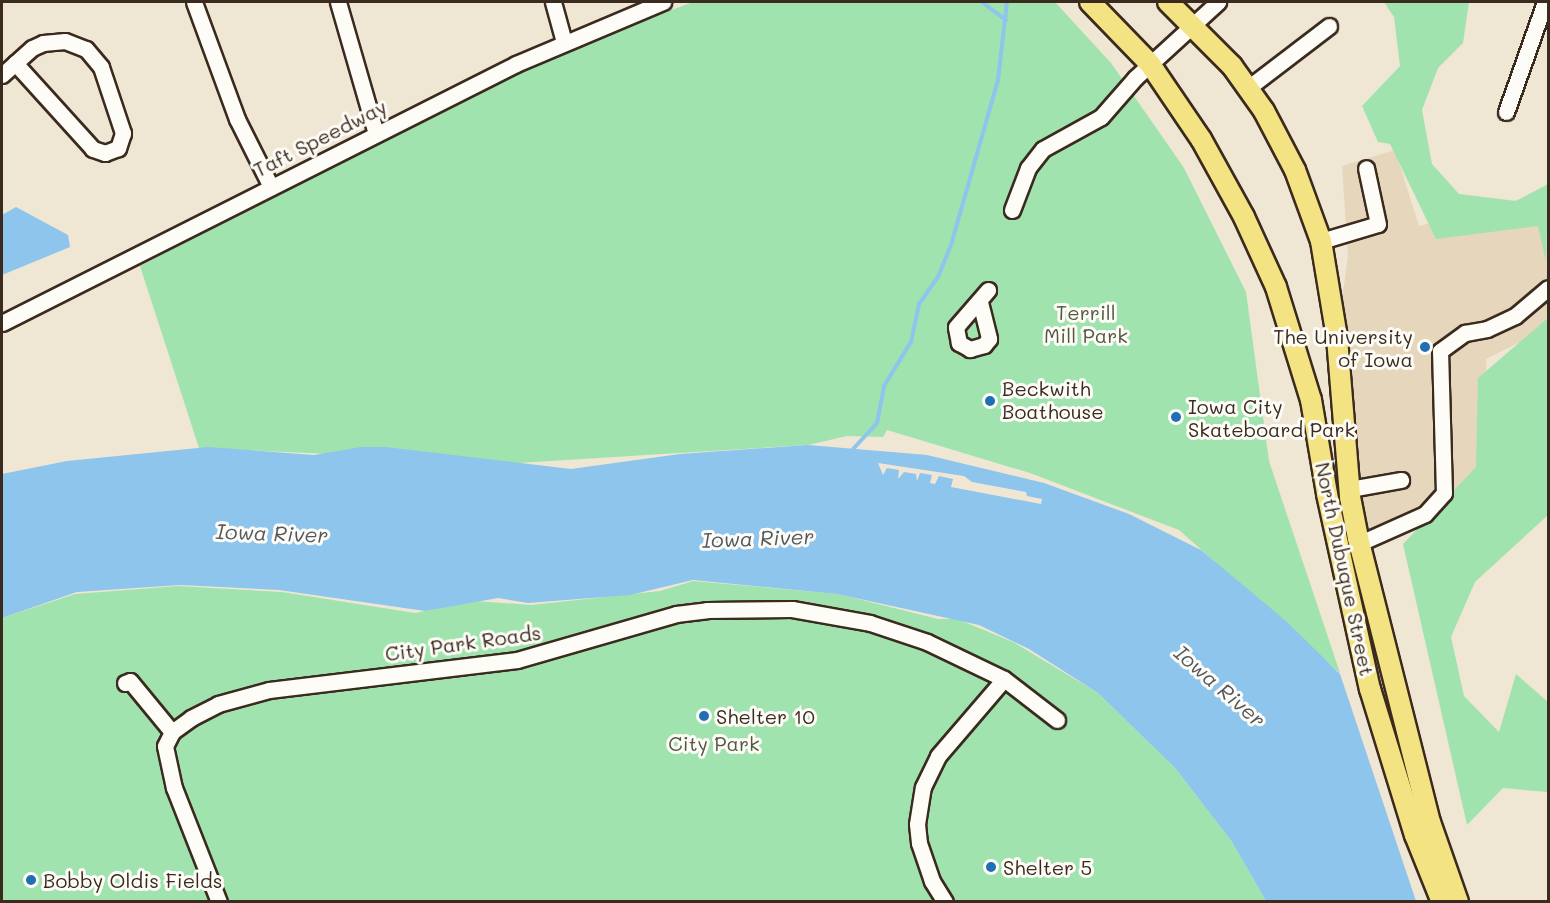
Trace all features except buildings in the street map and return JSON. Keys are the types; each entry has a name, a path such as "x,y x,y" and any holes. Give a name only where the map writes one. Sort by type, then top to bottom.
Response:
{"main road":[{"name":"North Dubuque Street","path":"1090,2 1150,64 1223,176 1276,287 1311,400 1327,494 1373,699 1415,835 1442,902"},
{"name":"North Dubuque Street","path":"1168,2 1232,66 1248,88 1295,170 1322,241 1337,339 1350,489 1360,543 1430,822 1458,902"}],"street":[{"path":"194,2 237,118 271,187"},
{"path":"339,2 376,134"},
{"path":"553,2 564,42"},
{"name":"Taft Speedway","path":"2,323 564,42 663,2"},
{"path":"1012,210 1028,168 1043,149 1101,117 1150,64 1191,24 1218,2"},
{"path":"1506,112 1545,2"},
{"path":"1248,88 1329,26"},
{"path":"2,75 15,63 32,48 55,40 86,50 101,67 123,133 118,148 105,153 93,149 15,63"},
{"path":"1322,241 1378,224 1366,168"},
{"path":"1360,543 1425,514 1444,493 1440,351 1465,333 1487,329 1515,316 1548,288"},
{"path":"1350,489 1401,480"},
{"name":"City Park Roads","path":"172,732 191,718 237,697 313,683 517,660 632,625 707,610 792,609 831,614 908,635 1004,680 1057,720"},
{"path":"945,902 928,872 919,843 917,824 923,787 938,756 1004,680"},
{"path":"125,683 129,681 172,732 165,746 168,766 219,902"}],"shaded area":[{"name":"The University of Iowa","path":"1395,150 1419,226 1548,192 1548,328 1486,359 1490,471 1438,523 1358,538 1337,339 1348,255 1342,166"}],"green space":[{"name":"Terrill Mill Park","path":"693,2 1055,2 1111,63 1184,168 1246,292 1269,461 1340,673 1179,530 1030,473 887,430 883,437 847,436 808,445 518,463 199,448 140,266 401,129 560,52"},
{"path":"1384,2 1469,2 1463,43 1438,68 1422,110 1432,164 1459,194 1516,201 1548,184 1546,261 1538,226 1436,239 1390,144 1378,142 1362,106 1400,66 1394,17"},
{"path":"1548,318 1548,515 1475,582 1451,637 1464,696 1499,732 1516,674 1548,702 1548,795 1547,792 1503,788 1467,825 1403,544 1476,467 1478,378"},
{"name":"City Park","path":"693,581 838,594 938,619 957,619 1013,642 1098,693 1176,769 1232,842 1266,901 2,901 2,618 75,594 178,586 282,592 415,613 475,601 531,605 660,591"}],"water":[{"path":"16,207 68,235 70,247 2,275 2,215"},
{"name":"Iowa River","path":"808,445 927,455 1044,483 1129,514 1201,550 1286,621 1340,674 1416,901 1266,901 1232,842 1176,769 1098,693 1029,649 979,625 837,594 693,580 630,595 528,603 498,598 425,611 279,590 180,585 77,592 2,618 2,474 67,461 208,447 314,455 361,447 386,447 571,469 680,454"}],"pier":[{"path":"878,463 964,476 972,482 1026,492 1027,496 1042,499 1041,504 951,487 953,479 939,476 935,484 930,483 932,475 920,473 917,481 916,474 904,472 898,479 899,470 887,468 883,475"}],"waterway":[{"path":"982,2 1006,20"},
{"path":"853,449 877,423 884,386 911,342 919,304 938,277 951,245 998,80 1007,2"}],"place":[{"name":"The University of Iowa","path":"1425,347"},
{"name":"Beckwith Boathouse","path":"990,401"},
{"name":"Iowa City Skateboard Park","path":"1176,417"},
{"name":"Shelter 10","path":"704,716"},
{"name":"Shelter 5","path":"991,867"},
{"name":"Bobby Oldis Fields","path":"31,880"}]}
